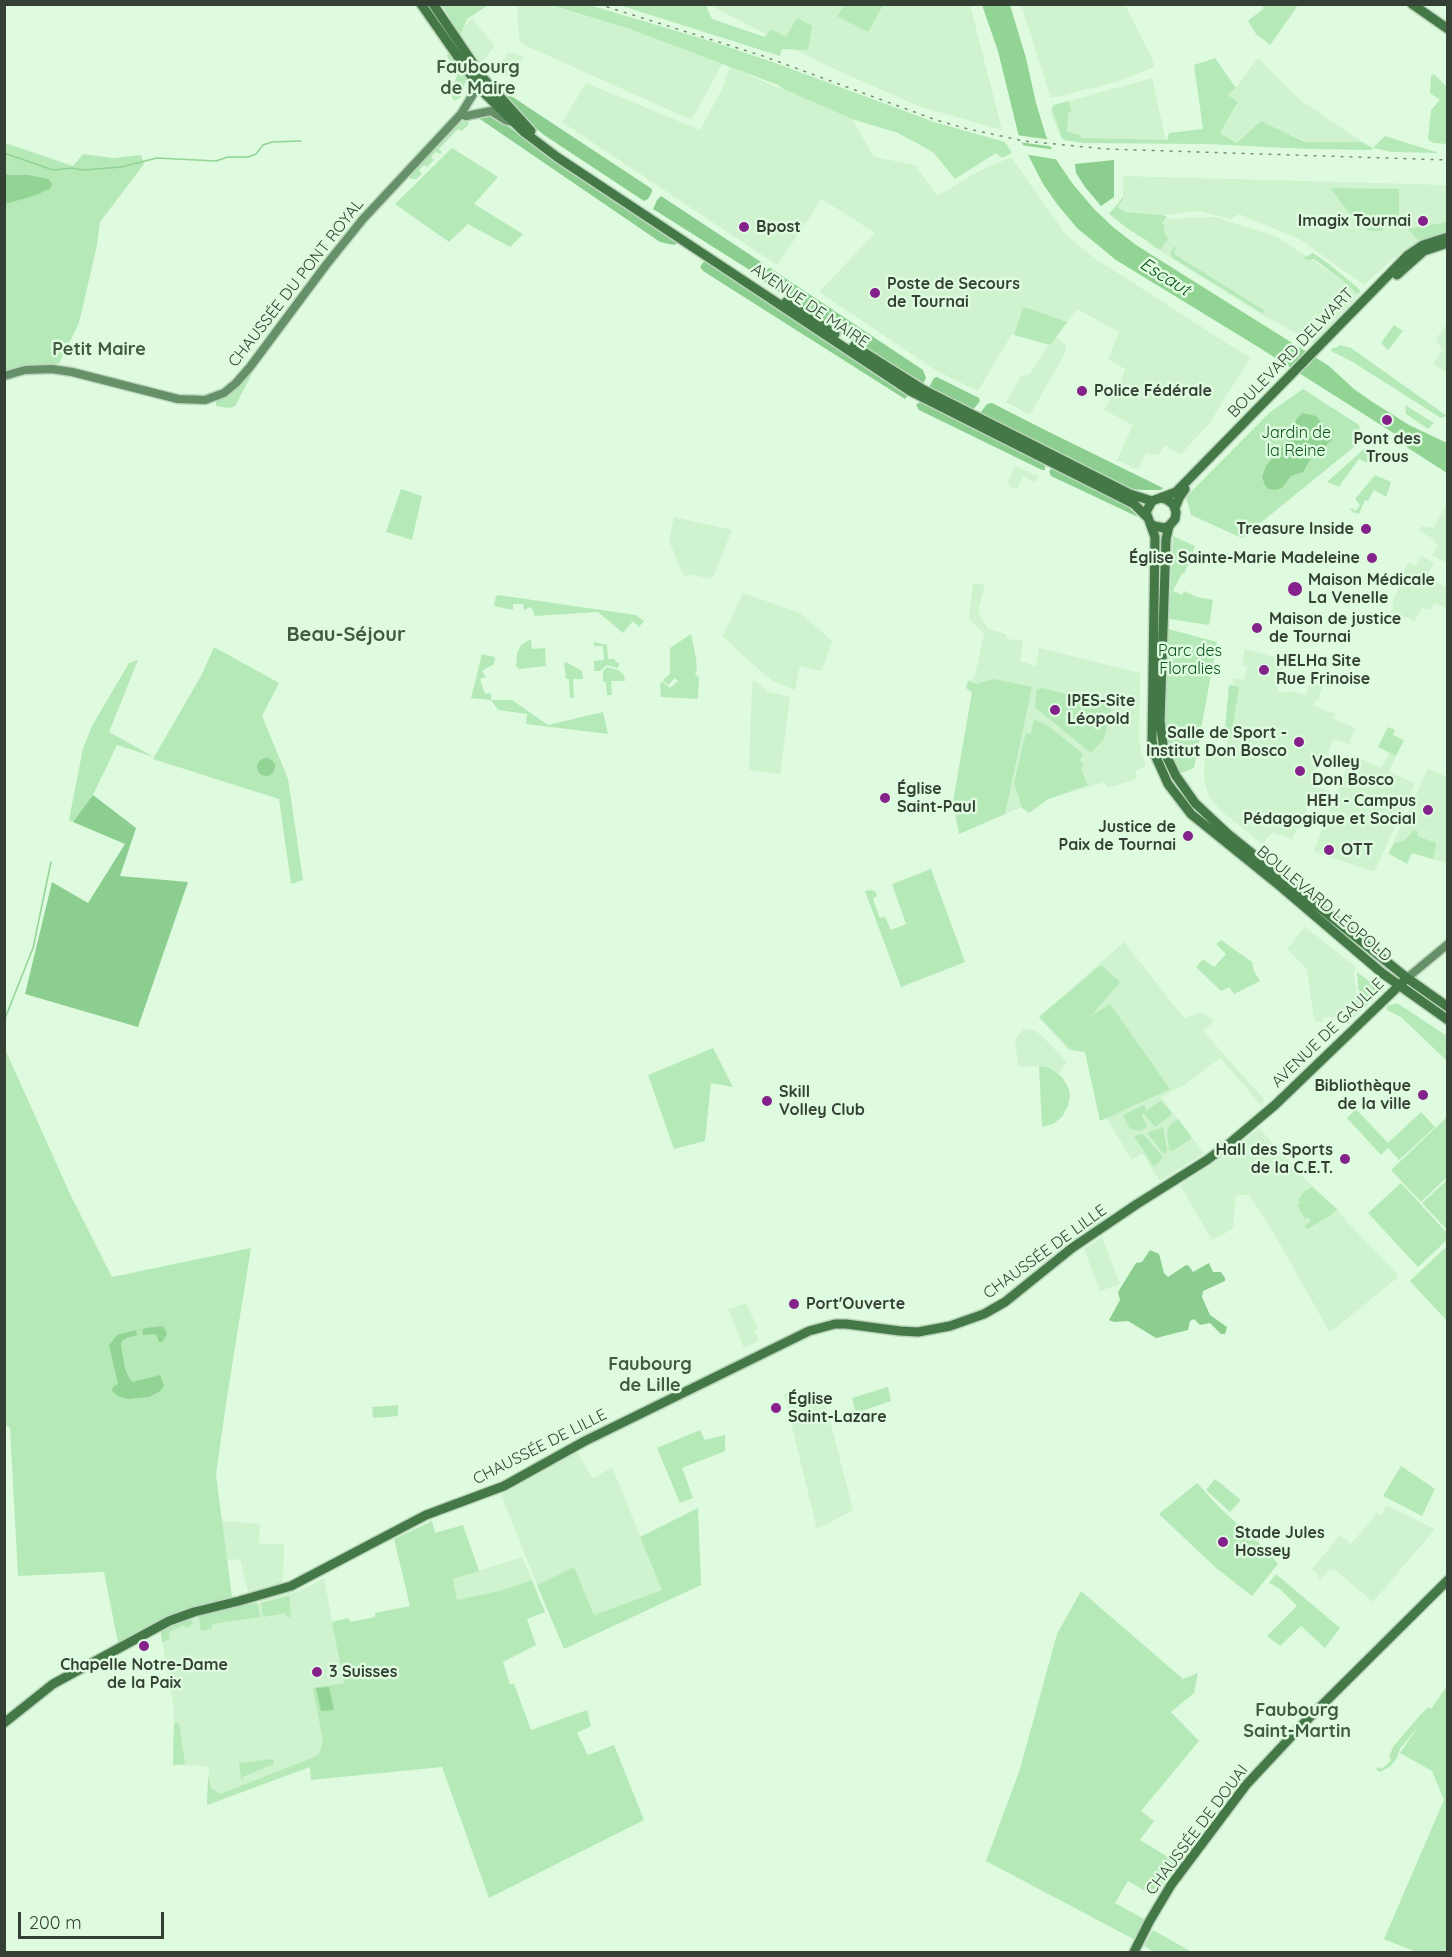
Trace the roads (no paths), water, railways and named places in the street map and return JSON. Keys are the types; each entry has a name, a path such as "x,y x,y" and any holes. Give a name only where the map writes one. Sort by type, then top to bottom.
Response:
{"main road":[{"path":"422,4 481,82"},
{"path":"434,4 481,82"},
{"path":"1412,4 1448,29"},
{"name":"CHAUSSÉE DU PONT ROYAL","path":"4,376 35,369 61,370 178,399 197,400 218,396 236,383 351,234 461,114 481,82"},
{"name":"AVENUE DE MAIRE","path":"481,82 513,122 558,157 808,325 919,396 1137,506 1148,520"},
{"name":"AVENUE DE MAIRE","path":"481,82 548,144 862,352 924,390 1130,494 1157,499"},
{"path":"461,114 466,116 491,111 513,122"},
{"name":"BOULEVARD DELWART","path":"1157,499 1176,492 1328,341 1408,255 1424,245 1448,237"},
{"name":"BOULEVARD DELWART","path":"1328,341 1342,332 1424,251 1448,243"},
{"name":"BOULEVARD DELWART","path":"1175,508 1184,491 1282,387"},
{"path":"1123,490 1156,493 1180,488"},
{"path":"1148,520 1159,528 1169,526 1175,519 1175,508 1170,501 1157,499 1147,507 1148,520 1155,537 1154,550"},
{"path":"1128,502 1146,527 1154,550"},
{"name":"BOULEVARD LÉOPOLD","path":"1169,526 1166,532 1161,721 1164,751 1180,782 1195,803 1403,982"},
{"name":"BOULEVARD LÉOPOLD","path":"1154,550 1151,721 1155,755 1164,777 1178,800 1191,814 1369,962 1403,982"},
{"path":"1403,982 1448,944"},
{"path":"1403,982 1448,1007"},
{"path":"1403,982 1448,1015"},
{"path":"1403,982 1448,1020"},
{"name":"AVENUE DE GAULLE","path":"1270,1110 1403,982"},
{"name":"CHAUSSÉE DE LILLE","path":"4,1724 52,1684 170,1621 194,1612 291,1586 426,1515 504,1486 585,1441 809,1331 835,1324 846,1324 918,1332 958,1324 984,1314 1005,1302 1072,1248 1219,1151 1270,1110"},
{"name":"CHAUSSÉE DE DOUAI","path":"1134,1953 1149,1922 1178,1876 1246,1785 1304,1723 1448,1580"}],"water":[{"name":"Escaut","path":"982,5 1010,5 1046,136 1057,161 1094,209 1136,245 1329,366 1371,401 1409,425 1447,443 1447,473 1408,448 1395,434 1116,260 1077,228 1043,184 1019,137 998,51"},
{"path":"4,173 48,179 52,183 51,188 34,196 5,204"},
{"path":"1302,413 1316,416 1323,425 1334,430 1332,440 1324,447 1315,448 1309,454 1312,456 1303,472 1291,476 1282,488 1268,489 1262,477 1266,466 1295,432 1296,420"},
{"path":"266,758 272,761 275,767 272,773 266,776 260,773 257,767 260,761"},
{"path":"163,1326 167,1334 162,1342 159,1342 156,1334 143,1335 142,1330 146,1328"},
{"path":"136,1330 137,1335 122,1341 121,1345 129,1378 133,1382 160,1375 164,1386 149,1397 128,1399 112,1391 113,1387 118,1384 109,1345 117,1335"},
{"path":"329,1687 334,1710 321,1711 316,1688"}],"waterway":[{"path":"4,153 53,170 72,168 83,170 121,167 157,158 216,161 228,157 248,157 256,154 263,145 272,142 301,141"},
{"path":"4,1021 33,948 51,862"}],"railway":[{"path":"598,4 763,56 936,120 1024,141 1106,149 1448,160"}],"place":[{"name":"Imagix Tournai","path":"1423,221"},
{"name":"Bpost","path":"744,227"},
{"name":"Poste de Secours de Tournai","path":"875,293"},
{"name":"Police Fédérale","path":"1082,391"},
{"name":"Pont des Trous","path":"1387,420"},
{"name":"Treasure Inside","path":"1366,529"},
{"name":"Église Sainte-Marie Madeleine","path":"1372,558"},
{"name":"Maison Médicale La Venelle","path":"1295,589"},
{"name":"Maison de justice de Tournai","path":"1257,628"},
{"name":"HELHa Site Rue Frinoise","path":"1264,670"},
{"name":"IPES-Site Léopold","path":"1055,710"},
{"name":"Salle de Sport - Institut Don Bosco","path":"1299,742"},
{"name":"Volley Don Bosco","path":"1300,771"},
{"name":"Église Saint-Paul","path":"885,798"},
{"name":"HEH - Campus Pédagogique et Social","path":"1428,810"},
{"name":"Justice de Paix de Tournai","path":"1188,836"},
{"name":"OTT","path":"1329,850"},
{"name":"Bibliothèque de la ville","path":"1423,1095"},
{"name":"Skill Volley Club","path":"767,1101"},
{"name":"Hall des Sports de la C.E.T.","path":"1345,1159"},
{"name":"Port'Ouverte","path":"794,1304"},
{"name":"Église Saint-Lazare","path":"776,1408"},
{"name":"Stade Jules Hossey","path":"1223,1542"},
{"name":"Chapelle Notre-Dame de la Paix","path":"144,1646"},
{"name":"3 Suisses","path":"317,1672"}],"district":[{"name":"Faubourg de Maire","path":"478,78"},
{"name":"Petit Maire","path":"99,350"},
{"name":"Beau-Séjour","path":"346,635"},
{"name":"Faubourg de Lille","path":"650,1375"},
{"name":"Faubourg Saint-Martin","path":"1297,1721"}],"park label":[{"name":"Jardin de la Reine","path":"1296,442"},
{"name":"Parc des Floralies","path":"1190,660"}]}
